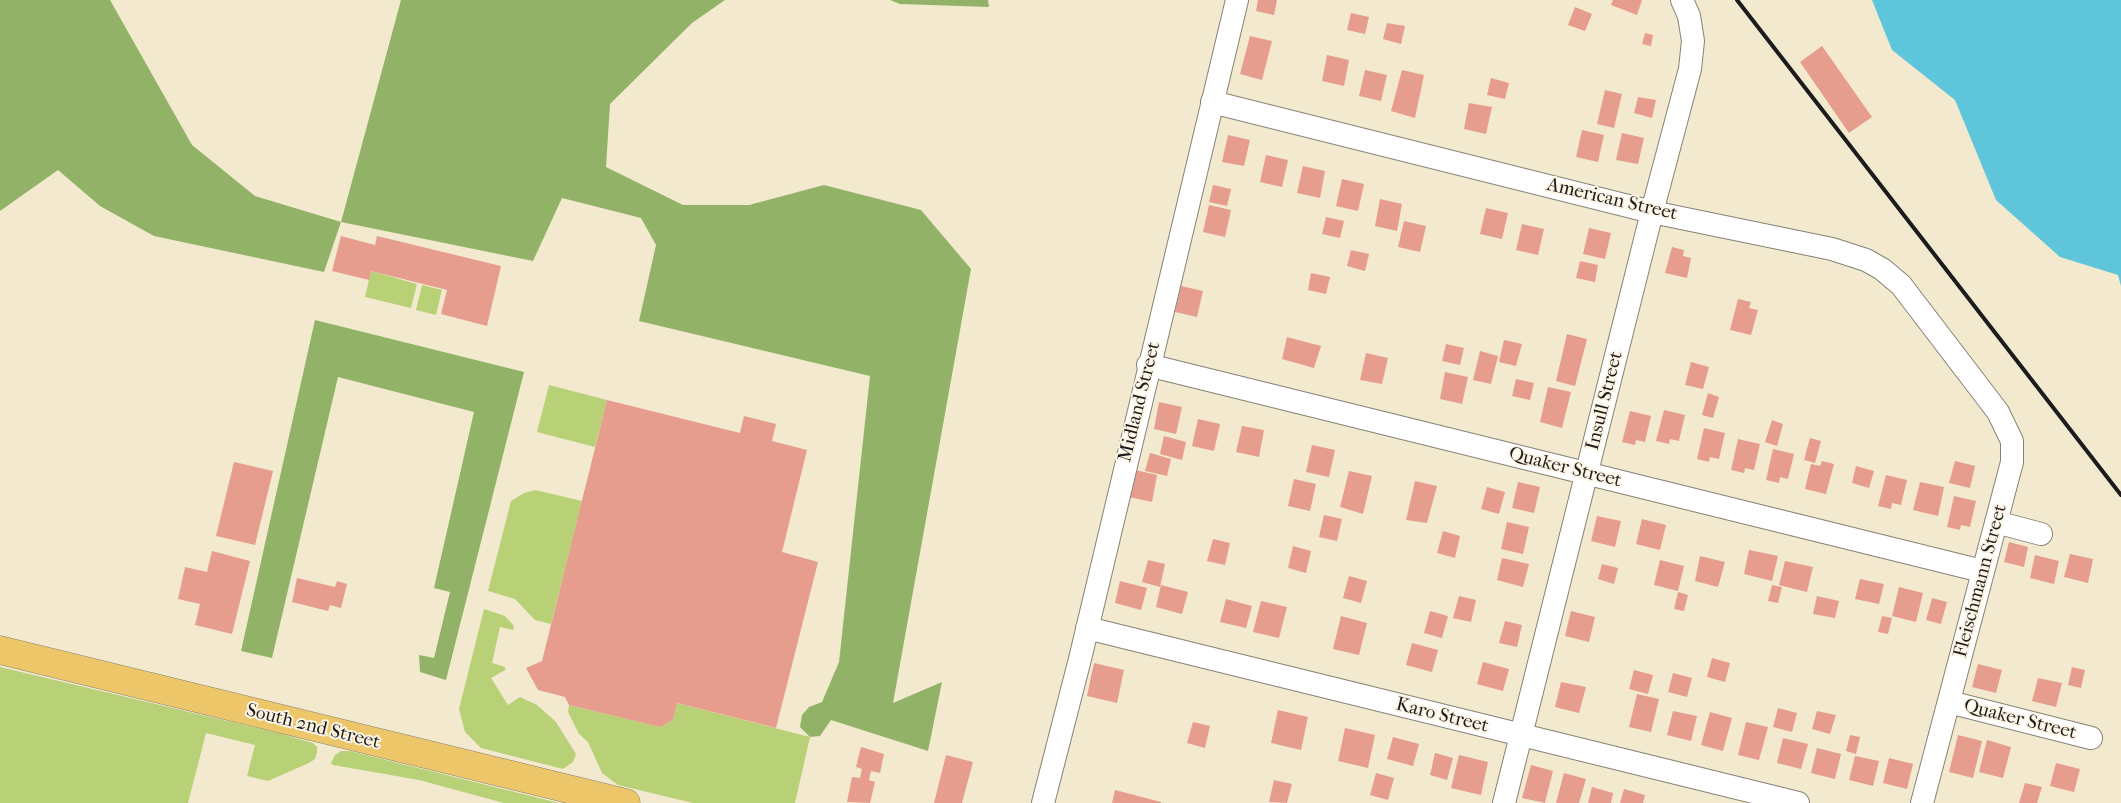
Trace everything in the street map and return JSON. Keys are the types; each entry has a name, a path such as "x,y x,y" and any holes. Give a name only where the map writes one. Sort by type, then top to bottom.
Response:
{"main road":[{"name":"South 2nd Street","path":"0,650 626,803"}],"street":[{"name":"Midland Street","path":"1043,803 1087,628 1236,0"},
{"name":"Insull Street","path":"1504,803 1693,55 1689,16 1682,0"},
{"name":"American Street","path":"1212,102 1652,212 1824,247 1866,260 1882,269 1901,285 1966,369"},
{"name":"Quaker Street","path":"1148,365 1982,571"},
{"name":"Fleischmann Street","path":"1922,803 2012,462 2012,441 1998,412 1966,369"},
{"path":"1996,522 2041,534"},
{"name":"Karo Street","path":"1087,628 1798,803"},
{"name":"Quaker Street","path":"1949,702 2091,738"}],"green space":[{"path":"0,0 110,0 192,145 255,196 341,222 324,272 154,236 100,206 58,170 0,211"},
{"path":"401,0 725,0 692,23 610,104 606,167 683,205 749,205 824,185 921,210 971,269 893,703 942,682 928,751 831,720 820,736 810,737 800,727 802,715 809,707 822,702 839,662 870,376 639,321 656,245 641,218 562,198 533,261 341,222"},
{"path":"890,0 988,0 989,7 900,4"},
{"path":"371,271 417,284 411,308 365,297"},
{"path":"422,285 442,290 436,315 416,310"},
{"path":"315,320 524,372 446,680 420,672 419,655 434,658 450,592 434,588 474,412 338,377 272,658 241,651"},
{"path":"549,385 607,400 595,447 537,432"},
{"path":"535,490 582,501 551,624 535,620 515,599 488,591 511,501 524,493"},
{"path":"484,609 505,616 514,626 513,630 500,627 492,663 505,667 505,670 491,678 508,705 520,697 537,705 556,722 576,754 573,762 563,769 481,748 465,732 459,709"},
{"path":"0,667 282,734 313,743 317,747 317,752 315,759 309,763 268,781 247,776 255,745 206,733 188,803 0,803"},
{"path":"677,703 810,737 795,803 693,803 618,785 602,773 588,742 579,734 568,712 569,705 660,727 673,720"},
{"path":"341,751 350,751 559,803 504,803 419,780 333,765 331,763 335,755"}],"water":[{"path":"1872,0 2121,0 2121,286 2118,275 2060,257 1996,200 1955,100 1892,50"}],"building":[{"path":"1258,0 1277,0 1274,15 1256,11"},
{"path":"1613,0 1642,0 1637,15 1611,5"},
{"path":"1575,7 1592,14 1585,31 1568,25"},
{"path":"1351,13 1369,17 1365,34 1347,30"},
{"path":"1387,23 1405,26 1401,44 1383,39"},
{"path":"1645,33 1653,35 1651,46 1642,44"},
{"path":"1250,36 1272,41 1262,80 1240,74"},
{"path":"1822,46 1872,117 1849,133 1800,62"},
{"path":"1327,55 1349,60 1344,86 1322,81"},
{"path":"1365,70 1387,75 1381,101 1359,96"},
{"path":"1402,70 1424,75 1415,118 1391,111"},
{"path":"1491,78 1509,83 1505,99 1487,95"},
{"path":"1605,90 1622,94 1614,128 1597,124"},
{"path":"1638,97 1656,100 1652,118 1634,113"},
{"path":"1469,103 1492,107 1486,134 1464,129"},
{"path":"1582,130 1604,135 1598,162 1576,157"},
{"path":"1622,133 1644,138 1638,164 1616,160"},
{"path":"1228,135 1250,140 1244,166 1222,162"},
{"path":"1266,155 1288,160 1282,187 1260,182"},
{"path":"1303,166 1325,171 1320,198 1297,193"},
{"path":"1342,179 1364,184 1358,211 1336,206"},
{"path":"1213,185 1231,189 1227,206 1209,202"},
{"path":"1380,199 1402,204 1397,231 1375,226"},
{"path":"1209,205 1231,210 1225,237 1203,232"},
{"path":"1486,208 1508,213 1502,239 1480,234"},
{"path":"1326,217 1344,221 1340,238 1322,234"},
{"path":"1404,221 1426,226 1420,252 1398,247"},
{"path":"1522,224 1544,229 1538,255 1516,250"},
{"path":"1589,228 1611,233 1605,259 1583,254"},
{"path":"341,236 375,245 377,236 501,266 487,326 441,314 447,290 371,271 369,280 332,271"},
{"path":"1672,247 1684,250 1683,256 1691,258 1687,278 1665,273"},
{"path":"1351,250 1369,254 1365,271 1347,266"},
{"path":"1580,261 1598,265 1595,282 1576,278"},
{"path":"1311,273 1330,277 1326,294 1308,290"},
{"path":"1181,286 1203,291 1197,317 1175,312"},
{"path":"1738,299 1751,302 1749,308 1758,310 1751,335 1730,330"},
{"path":"1567,334 1587,339 1575,386 1556,381"},
{"path":"1287,337 1321,346 1314,368 1282,359"},
{"path":"1504,340 1522,344 1516,366 1499,362"},
{"path":"1446,344 1464,348 1460,365 1442,361"},
{"path":"1480,351 1498,356 1491,384 1473,380"},
{"path":"1366,353 1388,358 1382,384 1360,380"},
{"path":"1691,362 1709,367 1703,389 1685,385"},
{"path":"1445,372 1468,377 1462,404 1440,399"},
{"path":"1516,379 1534,383 1530,400 1512,396"},
{"path":"1548,387 1571,392 1562,428 1540,422"},
{"path":"1708,393 1719,397 1713,418 1702,415"},
{"path":"607,400 740,433 744,416 776,424 772,441 807,450 782,552 818,562 776,728 677,703 673,720 660,727 569,705 565,697 538,690 526,668 542,661"},
{"path":"1159,402 1182,407 1176,434 1154,429"},
{"path":"1664,410 1685,415 1679,441 1670,439 1669,444 1656,441"},
{"path":"1630,411 1651,416 1645,442 1636,440 1635,445 1622,442"},
{"path":"1198,419 1220,424 1214,451 1192,446"},
{"path":"1772,420 1783,424 1777,446 1765,442"},
{"path":"1242,426 1264,430 1259,457 1236,452"},
{"path":"1704,428 1725,433 1719,459 1710,457 1709,462 1697,459"},
{"path":"1164,436 1186,442 1182,460 1160,454"},
{"path":"1810,438 1821,441 1815,463 1804,460"},
{"path":"1738,439 1760,444 1754,470 1745,468 1744,473 1731,470"},
{"path":"1312,445 1335,450 1329,477 1306,472"},
{"path":"1773,449 1794,454 1788,479 1780,477 1779,483 1766,480"},
{"path":"1150,453 1171,459 1167,476 1145,471"},
{"path":"1822,461 1834,464 1826,494 1805,489 1811,464 1820,466"},
{"path":"1955,461 1975,466 1970,488 1949,483"},
{"path":"234,462 273,471 255,545 216,536"},
{"path":"1856,466 1874,471 1869,488 1852,483"},
{"path":"1135,470 1157,475 1152,502 1129,497"},
{"path":"1349,471 1372,476 1363,514 1340,507"},
{"path":"1886,475 1907,480 1901,505 1892,503 1891,509 1878,506"},
{"path":"1294,479 1316,484 1310,511 1288,506"},
{"path":"1415,481 1437,486 1427,523 1406,520"},
{"path":"1518,482 1540,487 1534,513 1512,508"},
{"path":"1920,482 1944,487 1938,516 1913,510"},
{"path":"1487,487 1505,492 1499,514 1481,509"},
{"path":"1954,496 1976,501 1970,527 1961,525 1960,530 1947,527"},
{"path":"1324,515 1342,519 1337,541 1319,537"},
{"path":"1597,516 1621,521 1615,547 1591,541"},
{"path":"1642,519 1666,525 1660,550 1636,544"},
{"path":"1507,522 1529,527 1523,554 1501,549"},
{"path":"1443,531 1460,536 1455,558 1437,553"},
{"path":"1213,539 1230,543 1225,565 1207,561"},
{"path":"2009,542 2028,547 2024,567 2004,562"},
{"path":"1293,546 1311,551 1306,573 1288,568"},
{"path":"1749,550 1778,556 1772,581 1744,574"},
{"path":"212,551 250,561 232,634 195,625 200,604 178,599 185,567 207,572"},
{"path":"2070,554 2093,559 2088,583 2064,577"},
{"path":"2035,555 2059,561 2054,584 2030,578"},
{"path":"1700,556 1725,562 1718,587 1695,581"},
{"path":"1502,558 1529,564 1523,587 1497,580"},
{"path":"1148,560 1165,564 1160,587 1142,582"},
{"path":"1660,560 1684,566 1678,591 1654,585"},
{"path":"1785,561 1813,567 1807,592 1779,585"},
{"path":"1602,564 1618,568 1614,584 1598,579"},
{"path":"1349,576 1367,581 1361,603 1343,598"},
{"path":"297,578 335,587 337,581 347,584 341,608 330,605 328,611 292,602"},
{"path":"1860,579 1884,584 1879,604 1855,599"},
{"path":"1120,581 1147,588 1141,610 1115,603"},
{"path":"1161,585 1188,592 1182,614 1156,607"},
{"path":"1772,585 1782,587 1778,603 1768,601"},
{"path":"1899,587 1923,593 1916,622 1892,616"},
{"path":"1678,592 1688,595 1684,611 1674,609"},
{"path":"1459,596 1476,600 1471,622 1453,618"},
{"path":"1817,596 1839,601 1835,618 1813,614"},
{"path":"1932,598 1947,602 1941,624 1926,620"},
{"path":"1226,599 1252,606 1246,628 1220,622"},
{"path":"1261,601 1287,607 1279,638 1253,632"},
{"path":"1430,611 1448,616 1442,638 1424,633"},
{"path":"1571,611 1595,617 1589,642 1565,636"},
{"path":"1341,616 1367,623 1359,655 1333,649"},
{"path":"1882,616 1892,618 1888,634 1878,632"},
{"path":"1505,621 1522,625 1517,647 1499,643"},
{"path":"1412,643 1438,650 1432,672 1406,665"},
{"path":"1712,658 1730,663 1725,682 1707,677"},
{"path":"1483,662 1509,669 1503,691 1477,684"},
{"path":"1094,663 1124,670 1117,703 1087,696"},
{"path":"1978,664 2002,670 1996,693 1972,687"},
{"path":"2072,667 2085,670 2081,688 2068,685"},
{"path":"1634,670 1653,675 1648,694 1629,689"},
{"path":"1673,673 1692,678 1687,697 1668,692"},
{"path":"2038,678 2062,683 2056,707 2032,701"},
{"path":"1561,682 1586,687 1579,713 1555,707"},
{"path":"1637,694 1659,699 1651,732 1629,727"},
{"path":"1778,708 1797,713 1792,732 1773,727"},
{"path":"1278,710 1308,717 1301,750 1271,743"},
{"path":"1673,711 1697,716 1691,741 1667,735"},
{"path":"1817,711 1836,715 1830,734 1812,729"},
{"path":"1710,712 1732,718 1723,751 1701,745"},
{"path":"1193,722 1210,726 1205,748 1187,743"},
{"path":"1746,722 1768,727 1759,760 1738,755"},
{"path":"1345,728 1375,735 1368,768 1338,761"},
{"path":"1850,735 1860,737 1856,754 1846,751"},
{"path":"1958,735 1982,741 1973,778 1949,772"},
{"path":"1393,737 1419,744 1413,766 1387,759"},
{"path":"1783,738 1808,744 1801,769 1777,763"},
{"path":"1987,740 2011,747 2003,778 1979,772"},
{"path":"861,747 884,754 880,773 871,771 869,780 875,782 870,803 847,802 852,777 860,778 862,769 856,767"},
{"path":"1817,748 1841,754 1835,779 1811,773"},
{"path":"1435,753 1453,758 1447,780 1430,775"},
{"path":"946,755 973,762 962,803 934,803"},
{"path":"1459,755 1488,762 1481,795 1451,788"},
{"path":"1855,756 1879,761 1873,786 1849,780"},
{"path":"1889,758 1913,764 1907,789 1883,783"},
{"path":"2056,763 2080,769 2074,792 2050,786"},
{"path":"1531,765 1553,771 1545,803 1522,798"},
{"path":"1376,773 1394,778 1388,800 1370,795"},
{"path":"1564,773 1586,779 1579,803 1556,803"},
{"path":"1274,780 1292,784 1287,803 1269,802"},
{"path":"2025,783 2042,787 2037,803 2019,803"},
{"path":"1592,787 1613,793 1611,803 1588,803"},
{"path":"1624,789 1645,795 1643,803 1620,803"},
{"path":"1115,790 1161,802 1161,803 1112,803"}],"railway":[{"path":"1737,0 2121,495"}]}
